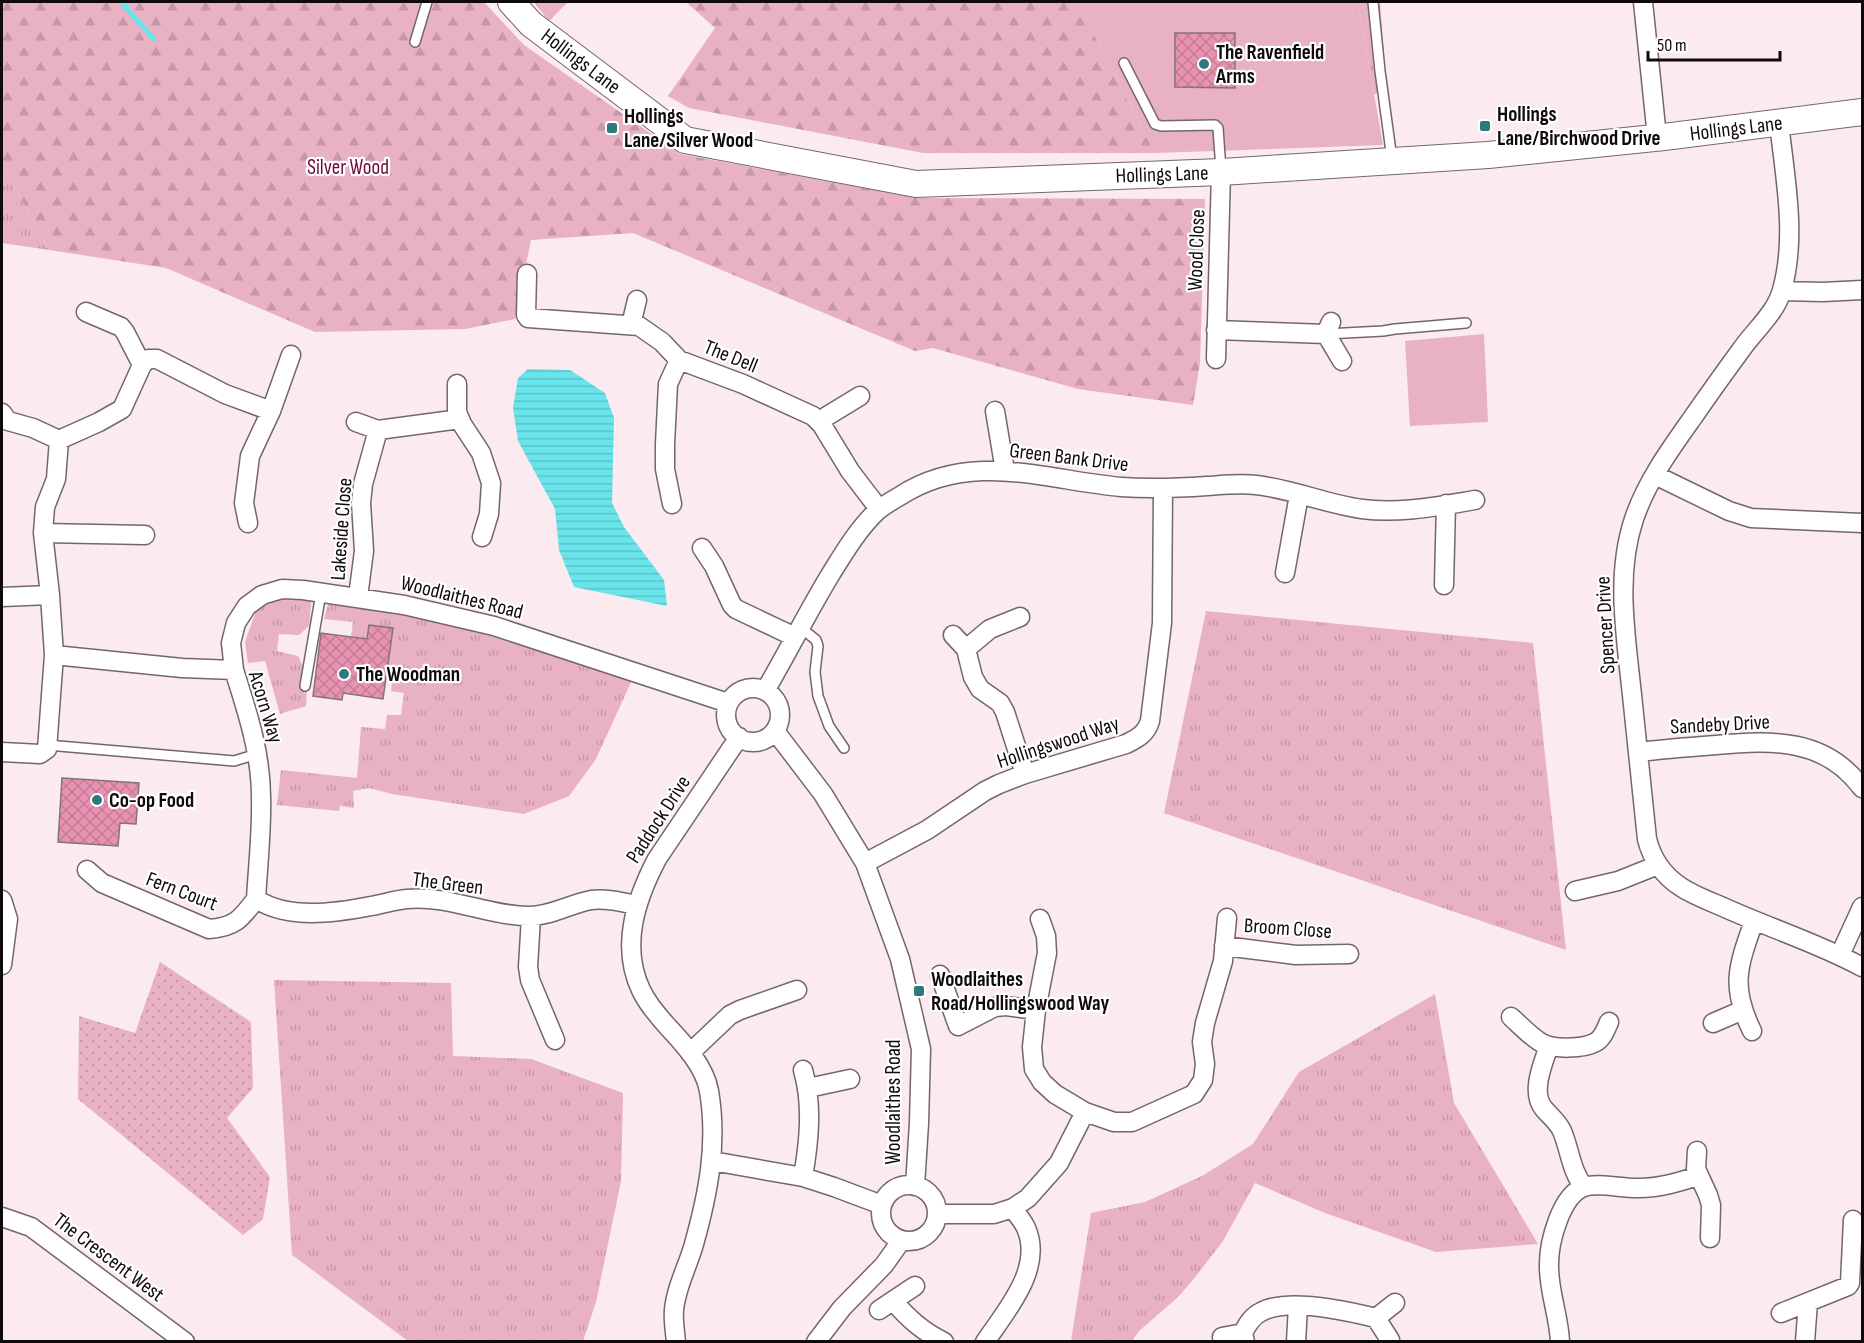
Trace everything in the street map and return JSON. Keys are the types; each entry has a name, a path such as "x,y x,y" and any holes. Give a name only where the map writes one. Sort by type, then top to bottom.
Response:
{"street":[{"name":"Hollings Lane","path":"511,2 531,24 685,140 916,183 1221,172 1488,155 1863,112"},
{"path":"1643,2 1657,137"},
{"name":"Spencer Drive","path":"1779,123 1789,218 1782,291 1777,303 1704,401 1655,475 1634,520 1626,556 1623,586 1624,623 1647,839 1650,851 1658,865 1682,888 1863,967"},
{"name":"Wood Close","path":"1216,359 1221,172"},
{"name":"The Dell","path":"527,274 526,315 528,318 639,326 662,342 679,360 742,384 813,416 819,421 850,471 879,509"},
{"path":"1782,291 1863,290"},
{"path":"631,325 637,300"},
{"path":"86,312 121,327 142,365"},
{"path":"1216,330 1328,328 1342,361"},
{"path":"248,523 244,503 250,456 271,411 291,355"},
{"path":"2,413 8,421 33,428 59,440 99,423 122,409 142,365 148,359 157,359 225,394 271,411"},
{"path":"672,504 665,469 665,444 669,384 679,360"},
{"path":"457,384 460,419 481,453 491,483 489,514 482,537"},
{"path":"819,421 860,396"},
{"path":"994,411 1005,471"},
{"path":"356,422 378,429 460,419"},
{"name":"Lakeside Close","path":"358,597 364,552 361,503 363,484 378,429"},
{"path":"2,752 40,754 44,753 47,745 54,655 50,595 42,533 45,507 56,479 59,440"},
{"name":"Green Bank Drive","path":"765,691 844,553 862,526 879,509 926,481 953,474 989,470 1056,476 1121,487 1163,488 1254,484 1280,488 1299,495 1365,509 1394,509 1475,500"},
{"path":"1655,475 1729,511 1751,518 1863,522"},
{"name":"Hollingswood Way","path":"865,863 927,830 985,791 1025,774 1126,744 1147,730 1162,623 1163,488"},
{"path":"1285,573 1299,495"},
{"path":"1444,585 1446,504"},
{"path":"42,533 145,535"},
{"path":"702,548 736,609 798,632"},
{"name":"Woodlaithes Road","path":"234,670 231,643 236,623 247,606 262,595 282,589 358,597 404,605 494,626 728,703"},
{"path":"2,597 50,595"},
{"path":"966,649 990,629 1020,617"},
{"path":"953,635 966,649 973,677 980,689 1000,703 1005,712 1025,774"},
{"name":"Acorn Way","path":"54,655 182,668 234,670 250,719 257,754 261,795 256,899"},
{"path":"754,687 765,691 772,695 779,706 779,723 768,738 758,741 744,740 730,730 726,711 728,703 735,694 744,689 754,687"},
{"name":"Woodlaithes Road","path":"775,731 823,794 865,863 900,959 921,1049 915,1186"},
{"name":"Paddock Drive","path":"676,1341 674,1309 703,1210 712,1161 713,1135 708,1088 690,1053 640,990 631,948 636,905 646,880 657,859 739,737"},
{"name":"Sandeby Drive","path":"1638,752 1755,741 1785,743 1827,755 1842,766 1863,788"},
{"path":"1575,891 1618,881 1658,865"},
{"name":"Fern Court","path":"87,870 102,883 209,929 223,928 236,923 256,899"},
{"name":"The Green","path":"256,899 269,908 295,912 343,912 406,899 427,899 531,916 554,913 575,904 594,900 636,905"},
{"path":"2,900 8,919 2,965"},
{"path":"1840,955 1863,908"},
{"path":"531,916 528,967 530,980 555,1040"},
{"name":"Broom Close","path":"1085,1112 1114,1122 1131,1122 1194,1094 1203,1080 1205,1064 1202,1042 1205,1023 1223,961 1227,918"},
{"path":"938,1214 994,1214 1013,1208 1028,1198 1059,1163 1085,1112 1055,1094 1042,1082 1034,1069 1032,1047 1036,1010 1047,953 1046,936 1040,919"},
{"path":"1752,1031 1739,996 1738,976 1742,954 1754,921"},
{"name":"Broom Close","path":"1224,946 1296,955 1349,954"},
{"path":"940,975 958,1026 995,1007 1006,1006 1036,1010"},
{"path":"690,1053 730,1015 797,990"},
{"path":"1713,1023 1743,1010"},
{"path":"1511,1017 1539,1042 1560,1048 1595,1043 1602,1038 1609,1022"},
{"path":"1549,1046 1540,1073 1539,1100 1542,1107 1555,1119 1562,1130 1576,1177 1584,1187"},
{"path":"803,1070 808,1089 809,1121 803,1177"},
{"path":"808,1089 850,1079"},
{"path":"1697,1151 1696,1169 1711,1205 1710,1238"},
{"path":"712,1161 803,1177 882,1206"},
{"path":"1560,1341 1549,1264 1552,1240 1561,1211 1573,1194 1584,1187 1597,1186 1654,1188 1698,1176"},
{"path":"915,1186 924,1189 936,1204 938,1214 936,1224 923,1238 901,1241 885,1229 881,1220 882,1206 889,1193 897,1187 915,1186"},
{"path":"985,1341 1015,1299 1029,1264 1028,1234 1013,1208"},
{"name":"The Crescent West","path":"2,1217 31,1227 185,1341"},
{"path":"1781,1313 1848,1286 1856,1230"},
{"path":"816,1341 842,1308 884,1265 901,1241"},
{"path":"915,1286 886,1306 908,1317 925,1332 944,1341"},
{"path":"1805,1341 1808,1302"},
{"path":"1376,1317 1395,1303"},
{"path":"1222,1337 1244,1337 1254,1316 1262,1311 1278,1306 1298,1306 1332,1308 1376,1317 1390,1340"},
{"path":"1296,1341 1298,1306"}],"lane":[{"path":"415,42 427,2"},
{"path":"1373,2 1392,162"},
{"path":"1124,63 1155,124 1161,126 1215,125 1218,128 1221,172"},
{"path":"1328,328 1383,331 1466,323"},
{"path":"305,686 321,593"},
{"path":"798,632 816,639 818,646 815,672 818,696 829,726 844,748"},
{"path":"47,745 234,761 257,754"}],"green space":[{"name":"Silver Wood","path":"2,2 484,2 524,45 680,154 918,198 1205,199 1200,363 1193,405 1078,389 933,348 915,351 633,233 531,240 515,319 465,329 315,332 166,268 49,250 2,165"},
{"path":"534,2 568,2 549,21"},
{"path":"686,2 1080,2 1080,7 1155,153 923,153 689,108 668,96 715,28"},
{"path":"1080,2 1358,2 1383,145 1155,153 1080,7"},
{"path":"1358,2 1380,2 1387,93 1374,94"},
{"path":"2,165 49,250 2,243"},
{"path":"1484,334 1488,422 1410,426 1405,341"},
{"path":"282,589 312,595 309,626 299,635 279,634 277,651 298,656 308,676 306,706 280,714 265,661 248,663 245,642 256,611"},
{"path":"331,594 404,605 632,680 596,759 569,796 524,814 392,794 369,788 353,791 354,808 340,806 339,811 277,805 281,770 357,778 361,727 385,729 387,715 401,715 404,693 391,691 394,668 388,665 367,639 351,637 353,622 324,619"},
{"path":"1206,611 1533,643 1566,950 1164,813"},
{"path":"160,962 251,1022 253,1088 227,1118 270,1177 263,1219 243,1235 78,1099 79,1016 135,1033"},
{"path":"274,980 451,983 453,1056 531,1059 623,1093 621,1181 596,1302 583,1341 408,1341 292,1255"},
{"path":"1435,994 1454,1103 1538,1244 1436,1252 1325,1213 1255,1183 1223,1241 1193,1280 1177,1298 1139,1331 1132,1341 1071,1341 1091,1213 1145,1202 1202,1176 1253,1144 1299,1072"}],"water":[{"path":"528,369 570,370 605,393 614,418 612,503 624,527 664,580 667,606 574,587 559,550 555,509 518,441 513,408 518,378"}],"building":[{"path":"1175,33 1235,33 1235,88 1175,87"},
{"path":"369,625 393,628 383,699 343,693 342,700 313,696 321,633 367,639"},
{"path":"62,778 139,783 136,824 120,823 118,846 58,842"}],"waterway":[{"path":"121,2 154,39"}],"place":[{"name":"The Ravenfield Arms","path":"1204,64"},
{"name":"Hollings Lane/Birchwood Drive","path":"1485,126"},
{"name":"Hollings Lane/Silver Wood","path":"612,128"},
{"name":"The Woodman","path":"344,674"},
{"name":"Co-op Food","path":"97,800"},
{"name":"Woodlaithes Road/Hollingswood Way","path":"919,991"}]}
